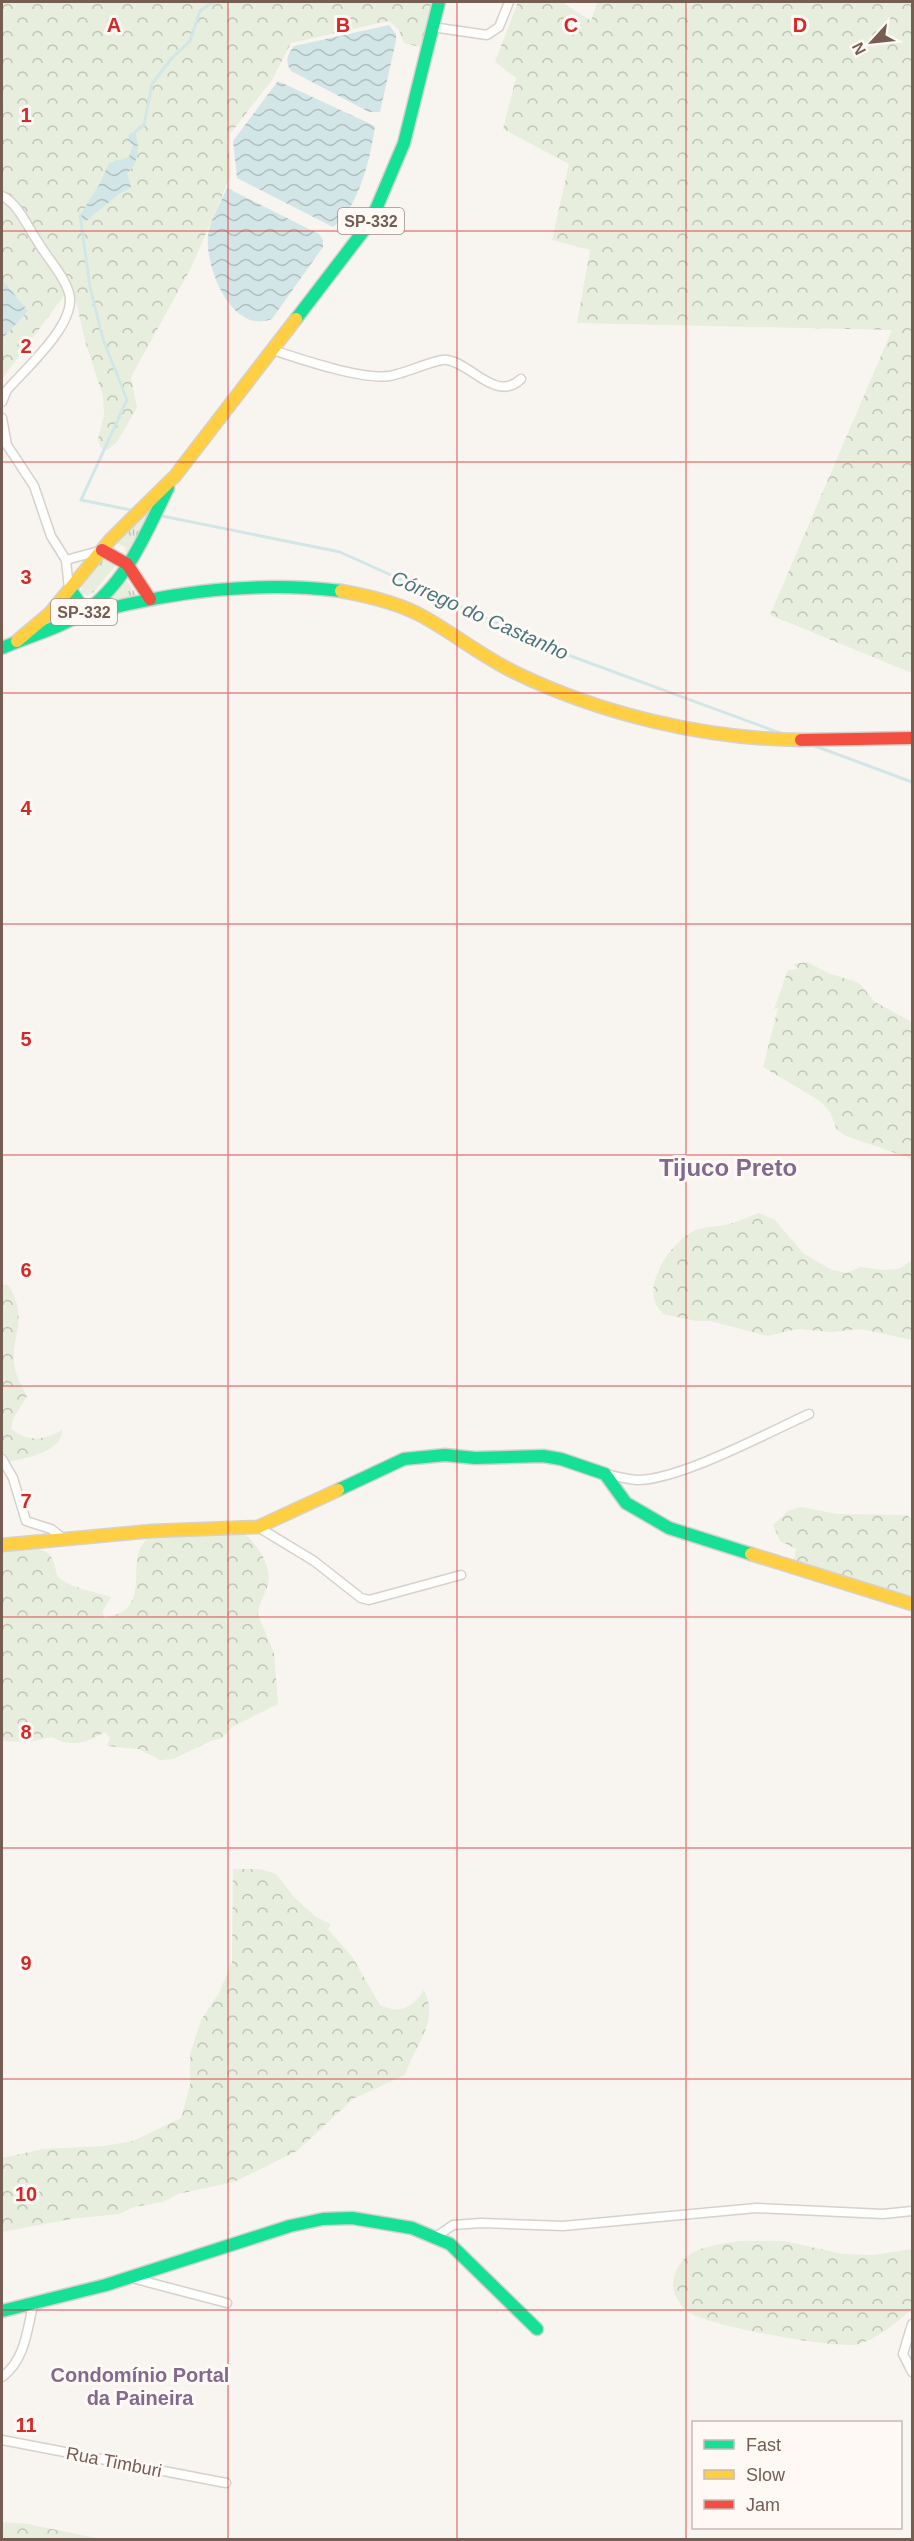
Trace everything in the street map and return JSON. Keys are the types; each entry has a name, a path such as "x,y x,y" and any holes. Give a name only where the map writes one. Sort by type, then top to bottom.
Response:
{"main road":[{"name":"SP-332","path":"17,641 50,613 102,550 175,476 371,221 404,143 439,2"},
{"name":"SP-332","path":"2,648 85,611 113,583 127,564 175,476"},
{"path":"102,550 127,564 150,599"},
{"path":"70,589 85,611 95,612 150,599 245,585 305,588 357,595 421,616 460,642 546,686 695,730 790,740 912,738"},
{"path":"2,1545 152,1531 258,1527 404,1459 426,1455 475,1458 543,1456 605,1474 626,1503 669,1528 912,1604"},
{"path":"2,2311 33,2305 131,2278 291,2226 337,2218 356,2218 437,2236 466,2259 537,2330"}],"street":[{"path":"432,27 487,35 499,27 509,2"},
{"path":"2,196 9,200 21,216 64,283 70,303 64,324 7,390 2,402"},
{"path":"273,350 379,377 414,371 434,361 446,360 503,387 514,385 521,379"},
{"path":"2,418 7,445 34,486 51,536 66,560 70,589"},
{"path":"66,560 102,550"},
{"path":"605,1474 636,1480 659,1477 686,1469 809,1414"},
{"path":"2,1459 13,1478 26,1521 51,1529 64,1539"},
{"path":"258,1527 314,1561 361,1598 369,1600 461,1575"},
{"path":"437,2236 453,2225 482,2223 562,2226 756,2208 871,2214 912,2211"},
{"path":"131,2278 227,2303"},
{"path":"2,2377 16,2363 22,2350 33,2305"},
{"path":"912,2324 903,2354 912,2372"},
{"name":"Rua Timburi","path":"2,2440 226,2483"}],"green space":[{"path":"2,2 433,2 420,47 404,43 399,30 389,21 291,43 272,80 230,134 228,141 231,175 191,268 131,377 137,408 117,442 108,450 101,448 98,439 104,415 103,396 86,344 72,285 2,379"},
{"path":"518,2 562,2 591,21 597,2 912,2 912,673 770,615 892,330 577,323 590,250 552,240 569,164 503,129 516,78 495,62"},
{"path":"160,498 126,553 125,547 114,542"},
{"path":"106,557 116,565 93,593 86,595 81,592 83,579"},
{"path":"125,578 137,596 101,605"},
{"path":"807,962 828,973 859,983 875,1002 912,1022 912,1161 907,1157 846,1136 837,1130 830,1112 820,1101 763,1067 778,1008 774,1009 788,970 798,969 793,964"},
{"path":"759,1213 775,1220 803,1253 830,1269 846,1273 861,1267 883,1270 899,1269 912,1260 912,1340 861,1329 831,1332 798,1329 768,1336 710,1321 696,1321 663,1314 655,1302 653,1292 655,1282 664,1260 679,1241 696,1230 728,1224"},
{"path":"3,1284 9,1286 18,1309 19,1319 14,1347 15,1369 27,1396 13,1419 11,1429 30,1438 42,1438 62,1430 61,1438 48,1450 18,1460 2,1462"},
{"path":"801,1507 838,1514 907,1515 912,1520 912,1606 794,1560 796,1549 780,1541 773,1525 788,1511"},
{"path":"244,1533 259,1551 268,1572 269,1580 258,1615 274,1653 278,1704 232,1727 221,1739 213,1740 173,1759 161,1760 138,1749 107,1746 110,1738 105,1732 79,1743 66,1742 52,1737 27,1742 2,1741 2,1547 30,1547 44,1551 53,1560 59,1578 79,1588 111,1597 103,1611 104,1619 126,1609 134,1597 137,1557 146,1540 156,1534"},
{"path":"233,1869 261,1869 276,1874 294,1897 316,1917 331,1924 328,1929 353,1958 380,2005 394,2009 405,2008 411,2005 424,1990 428,2002 428,2023 405,2075 353,2099 297,2151 234,2182 178,2194 163,2202 134,2207 119,2214 71,2219 2,2232 2,2158 43,2149 104,2146 133,2141 181,2118 190,2085 190,2054 201,2020 219,1993 232,1962"},
{"path":"739,2241 784,2241 843,2254 873,2255 912,2249 912,2309 874,2338 859,2344 846,2345 826,2344 746,2330 690,2313 678,2300 673,2287 676,2271 681,2262 706,2247"},
{"path":"2,2522 28,2524 101,2539 2,2539"}],"water":[{"path":"389,25 396,34 396,41 380,112 369,112 291,71 289,67 288,58 294,46"},
{"path":"278,81 375,126 367,166 357,195 333,227 237,178 233,141"},
{"path":"135,132 138,143 136,160 127,173 131,187 85,222 80,215 99,185 109,163 129,157 133,145 128,140 129,134"},
{"path":"227,188 319,234 323,240 323,247 272,319 257,321 244,317 233,308 216,280 208,249 208,236 213,218"},
{"path":"2,279 28,311 2,339"}],"waterway":[{"name":"Córrego do Castanho","path":"135,132 144,125 152,84 171,59 190,41 200,11 213,2"},
{"name":"Córrego do Castanho","path":"80,215 90,287 103,339 127,400 81,500 131,510"},
{"name":"Córrego do Castanho","path":"162,516 340,552 568,655 783,734"},
{"name":"Córrego do Castanho","path":"815,746 912,782"}],"traffic: fast":[{"path":"296,319 371,221 404,143 439,2"},
{"path":"2,648 64,624 98,601 123,573 133,557 168,488"},
{"path":"70,589 85,611 95,612 156,598 217,590 278,587 341,591"},
{"path":"338,1490 404,1459 445,1455 475,1458 543,1456 561,1459 605,1474 626,1503 669,1528 751,1554"},
{"path":"2,2311 106,2285 290,2226 323,2219 352,2218 412,2228 450,2244 537,2329"}],"traffic: slow":[{"path":"17,641 50,613 111,539 175,476 296,319"},
{"path":"341,591 384,601 414,612 514,672 547,687 617,712 728,735 801,740"},
{"path":"2,1545 152,1531 258,1527 338,1490"},
{"path":"751,1554 912,1604"}],"traffic: jam":[{"path":"102,550 127,564 150,599"},
{"path":"801,740 912,738"}],"district":[{"name":"Tijuco Preto","path":"728,1168"},
{"name":"Condomínio Portal da Paineira","path":"140,2386"}]}
